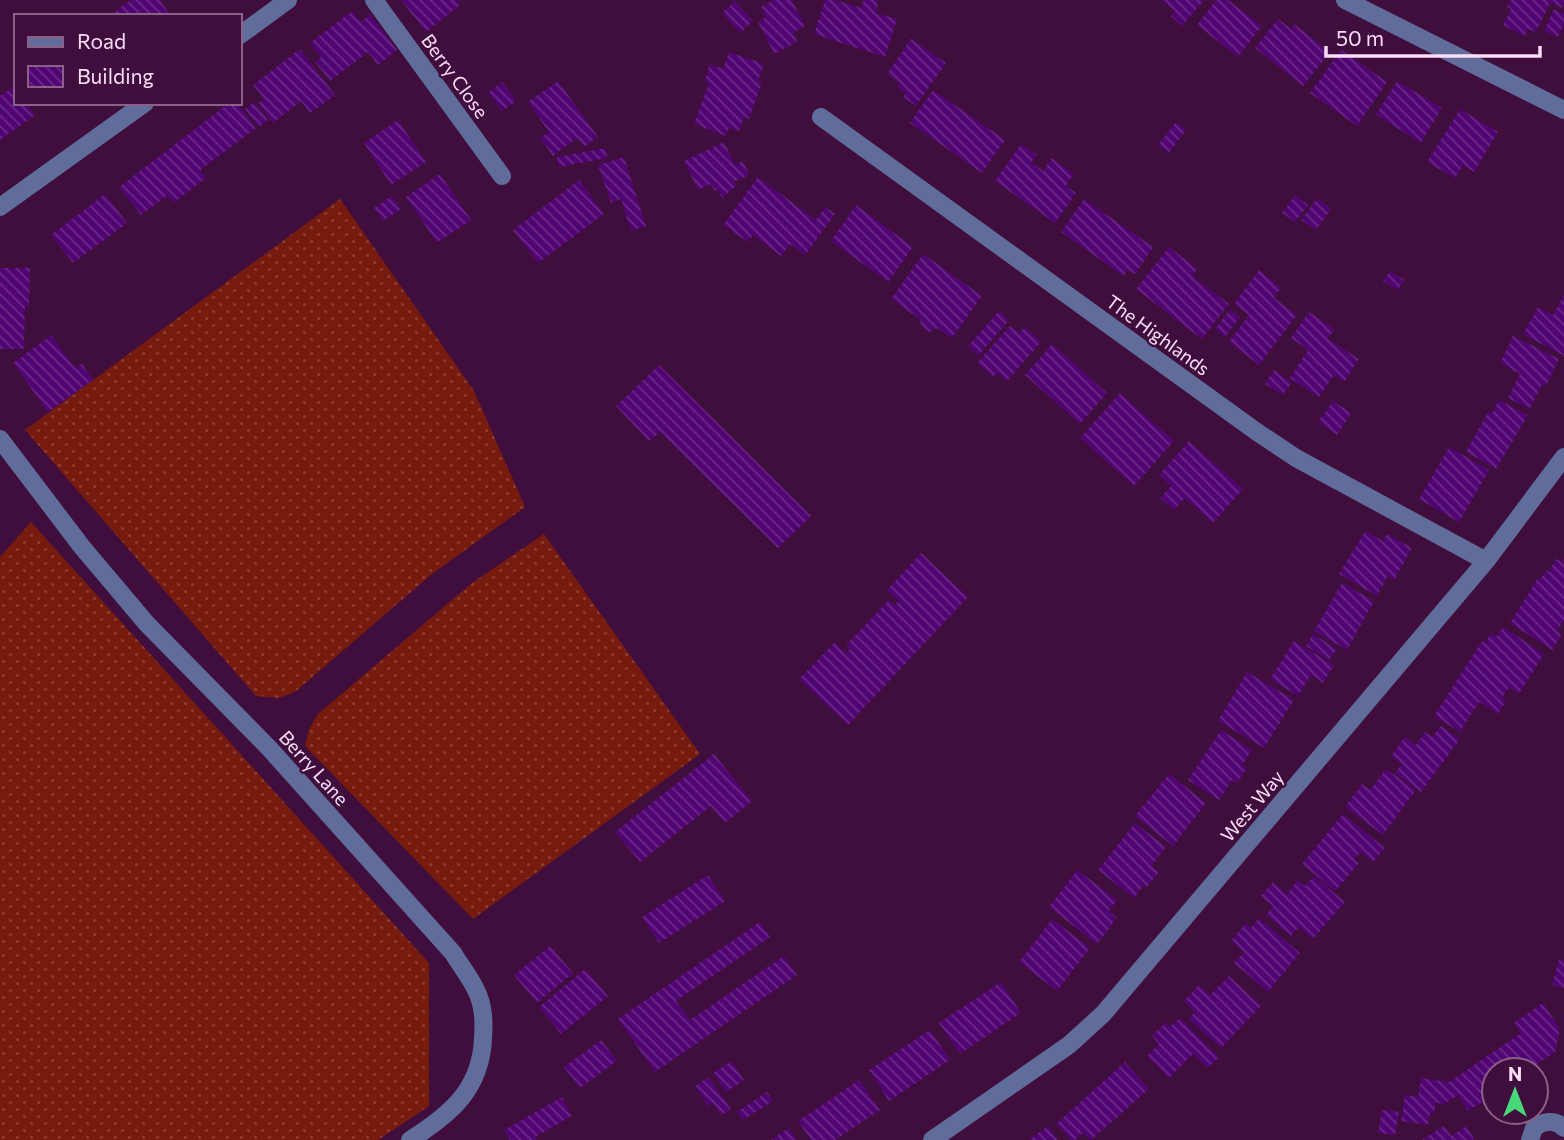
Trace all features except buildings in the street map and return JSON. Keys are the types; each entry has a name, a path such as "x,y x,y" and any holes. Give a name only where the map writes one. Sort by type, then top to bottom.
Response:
{"street":[{"path":"242,34 288,0"},
{"name":"Berry Close","path":"374,0 502,176"},
{"path":"1345,0 1564,110"},
{"path":"0,207 142,105"},
{"name":"The Highlands","path":"821,117 1256,432 1296,458 1486,561"},
{"name":"Berry Lane","path":"0,439 82,547 147,624 269,748 453,953 476,990 484,1013 484,1032 482,1058 475,1078 466,1094 449,1112 410,1140"},
{"name":"West Way","path":"932,1140 1069,1045 1103,1014 1486,561 1561,468"},
{"path":"1530,1140 1534,1128 1545,1122 1560,1124 1564,1128"}],"shaded area":[{"path":"340,199 474,391 525,507 432,574 295,692 279,698 256,696 25,430"},
{"path":"31,522 429,963 429,1106 378,1140 0,1140 0,557"},
{"path":"544,534 700,754 473,919 305,746 309,729 318,714 472,583"}]}
